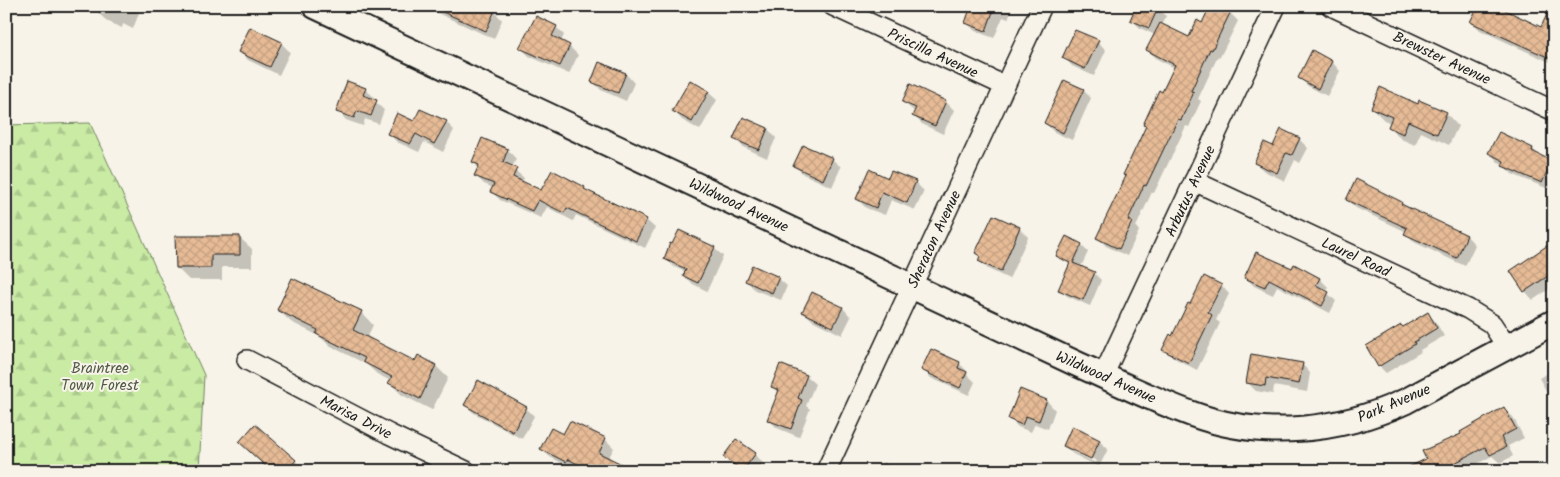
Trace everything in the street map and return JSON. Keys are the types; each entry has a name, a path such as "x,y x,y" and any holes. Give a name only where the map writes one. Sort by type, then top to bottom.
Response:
{"street":[{"name":"Wildwood Avenue","path":"314,6 1164,403"},
{"name":"Priscilla Avenue","path":"834,6 1005,86"},
{"name":"Sheraton Avenue","path":"826,471 1042,6"},
{"name":"Arbutus Avenue","path":"1103,376 1276,6"},
{"name":"Brewster Avenue","path":"1331,6 1554,110"},
{"name":"Laurel Road","path":"1194,181 1477,314 1492,324 1507,347"},
{"name":"Park Avenue","path":"1164,403 1209,420 1242,427 1276,430 1326,426 1358,419 1389,409 1554,322"},
{"name":"Marisa Drive","path":"247,360 389,434 466,471"}],"green space":[{"name":"Braintree Town Forest","path":"90,123 204,375 199,471 6,471 6,125"}],"building":[{"path":"429,6 485,6 495,10 486,31"},
{"path":"971,6 995,6 986,31 965,23"},
{"path":"1136,6 1159,6 1149,28 1130,20"},
{"path":"1210,6 1220,6 1231,11 1212,50 1210,49 1191,91 1194,92 1181,120 1178,119 1146,186 1144,185 1128,220 1132,222 1119,249 1096,238 1126,176 1123,175 1146,126 1143,125 1159,90 1162,92 1175,65 1146,50 1160,23 1189,37 1197,20 1202,23"},
{"path":"1478,6 1497,6 1541,27 1551,6 1554,6 1554,60 1470,22"},
{"path":"536,16 557,26 552,36 570,45 560,66 519,48"},
{"path":"250,27 282,42 270,67 238,52"},
{"path":"1075,30 1099,40 1085,69 1062,58"},
{"path":"1312,50 1332,61 1318,89 1298,78"},
{"path":"599,62 626,73 618,93 591,82"},
{"path":"690,80 709,91 692,122 672,111"},
{"path":"1064,80 1084,89 1063,133 1044,123"},
{"path":"347,81 366,88 363,95 377,100 371,116 357,111 354,118 336,112"},
{"path":"910,84 946,101 935,126 912,116 916,108 902,102"},
{"path":"1380,87 1418,104 1419,100 1447,112 1437,134 1408,121 1403,134 1388,127 1392,117 1371,108"},
{"path":"420,109 447,121 434,144 416,134 410,144 387,134 397,113 414,121"},
{"path":"743,117 768,128 759,150 733,139"},
{"path":"1281,129 1300,138 1292,155 1286,153 1277,173 1254,163 1264,142 1273,146"},
{"path":"1499,132 1533,148 1532,151 1552,161 1542,183 1502,166 1504,161 1488,153"},
{"path":"482,138 508,149 503,162 517,168 513,177 541,190 552,170 585,187 584,189 647,219 636,241 567,208 564,213 538,200 532,211 490,192 494,184 474,176 479,165 472,162"},
{"path":"803,145 833,158 823,180 793,166"},
{"path":"869,169 888,178 891,171 916,181 907,203 882,192 876,208 856,199"},
{"path":"1356,179 1402,202 1401,204 1467,235 1457,258 1404,234 1407,228 1346,200"},
{"path":"993,215 1020,227 1001,272 978,261 980,256 975,253"},
{"path":"679,230 715,247 698,283 683,276 686,269 664,259 670,243 672,244"},
{"path":"175,236 240,236 240,255 211,255 211,268 176,268"},
{"path":"1066,236 1082,244 1073,263 1095,272 1083,300 1058,290 1070,263 1056,256"},
{"path":"1554,241 1554,272 1524,292 1510,271"},
{"path":"1256,252 1292,268 1294,264 1320,278 1316,285 1329,292 1322,306 1269,279 1265,287 1244,278"},
{"path":"752,265 779,277 772,293 745,281"},
{"path":"1204,276 1222,285 1208,312 1212,315 1189,363 1162,350 1170,334 1172,336"},
{"path":"292,278 362,311 353,330 415,361 418,355 436,365 420,399 388,383 392,377 363,362 365,358 316,334 318,330 277,310"},
{"path":"812,292 843,307 833,327 802,312"},
{"path":"1428,312 1437,328 1378,367 1366,346 1401,325 1403,327"},
{"path":"931,349 960,362 958,368 967,372 960,388 921,370"},
{"path":"1251,354 1303,363 1299,384 1266,378 1265,386 1246,383"},
{"path":"780,364 807,375 798,398 802,400 791,429 767,420 779,390 771,387"},
{"path":"478,380 527,407 513,432 464,405"},
{"path":"1020,389 1047,400 1039,421 1026,416 1022,425 1008,419"},
{"path":"1504,407 1516,429 1501,437 1506,447 1490,455 1485,447 1449,466 1451,471 1400,471 1426,459 1422,451 1461,434 1460,432"},
{"path":"570,421 606,438 599,453 636,471 591,471 568,459 566,462 540,449 551,428 563,434"},
{"path":"255,424 296,460 287,471 271,471 239,442"},
{"path":"1072,426 1100,440 1091,459 1063,446"},
{"path":"736,439 756,453 743,471 723,457"}]}
